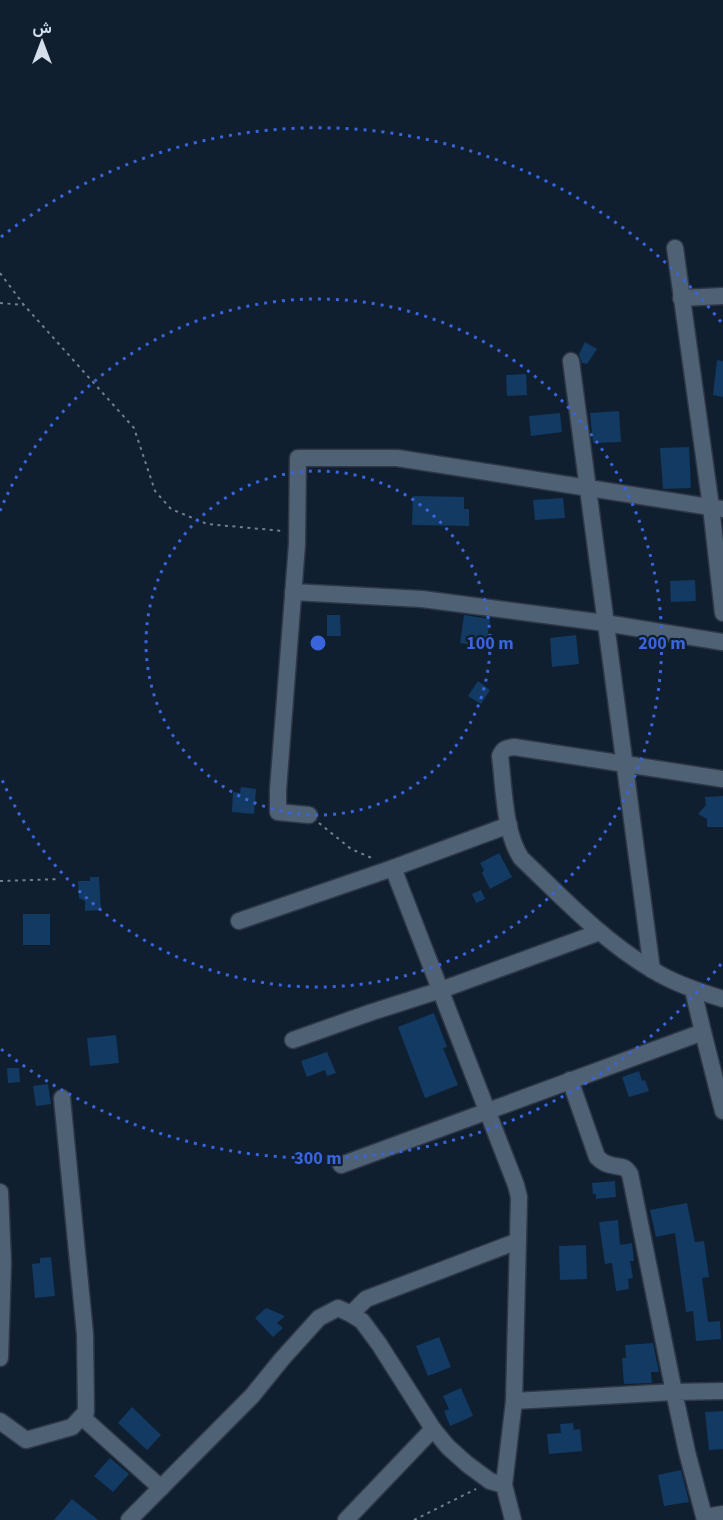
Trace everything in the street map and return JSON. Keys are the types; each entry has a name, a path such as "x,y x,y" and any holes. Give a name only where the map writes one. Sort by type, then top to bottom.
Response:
{"street":[{"path":"675,248 681,298 717,508 723,613"},
{"path":"681,298 723,296"},
{"path":"571,361 652,970"},
{"path":"309,815 278,812 297,544 298,458 398,458 717,508"},
{"path":"293,592 422,599 605,623 723,642"},
{"path":"723,779 513,747 506,748 500,756 509,825 515,848 521,858 600,932 652,970 693,990 723,999"},
{"path":"239,921 509,825"},
{"path":"393,868 516,1185 520,1211 513,1401 497,1483"},
{"path":"293,1040 441,990 600,932"},
{"path":"693,990 723,1111"},
{"path":"341,1165 703,1032"},
{"path":"570,1080 597,1157 611,1166 627,1169 630,1174 687,1452 705,1518 723,1514"},
{"path":"0,1421 26,1440 72,1427 86,1412 85,1334 62,1098"},
{"path":"0,1192 3,1263 0,1358"},
{"path":"351,1314 366,1299 518,1241"},
{"path":"129,1520 252,1396 319,1318 338,1308 362,1321 433,1429 448,1447 467,1464 497,1483 513,1520"},
{"path":"513,1401 723,1391"},
{"path":"82,1417 161,1488"},
{"path":"346,1520 433,1429"}],"path":[{"path":"0,273 24,305 134,428 155,491 171,510 207,524 287,532 297,544"},
{"path":"0,303 24,305"},
{"path":"309,815 351,849 393,868"},
{"path":"0,881 60,879"},
{"path":"414,1520 497,1483"}],"building":[{"path":"585,342 597,349 587,364 582,363 579,354"},
{"path":"717,360 723,361 723,397 713,395"},
{"path":"526,374 527,395 507,396 506,375"},
{"path":"619,411 621,442 593,443 590,413"},
{"path":"560,413 562,432 531,436 529,416"},
{"path":"689,447 691,488 663,489 660,448"},
{"path":"413,496 464,497 464,509 469,509 469,526 412,525"},
{"path":"563,498 565,518 535,520 533,500"},
{"path":"695,580 696,601 671,602 670,581"},
{"path":"327,615 340,615 341,636 327,636"},
{"path":"464,615 490,619 486,647 460,643"},
{"path":"576,635 579,664 552,667 550,638"},
{"path":"478,681 490,690 481,704 468,696"},
{"path":"241,787 256,789 254,814 232,812 233,792 240,793"},
{"path":"723,796 723,827 707,827 707,819 698,814 706,805 705,797"},
{"path":"499,853 512,877 490,889 480,863"},
{"path":"90,877 99,877 101,910 85,911 85,901 79,898 78,881 90,881"},
{"path":"481,890 485,899 476,903 472,894"},
{"path":"23,914 50,914 50,945 23,945"},
{"path":"434,1013 447,1047 443,1048 458,1085 425,1098 398,1027"},
{"path":"116,1035 119,1063 90,1066 87,1038"},
{"path":"327,1052 336,1073 327,1076 325,1070 307,1077 301,1061"},
{"path":"7,1068 19,1068 20,1082 8,1083"},
{"path":"639,1071 649,1091 629,1097 622,1077"},
{"path":"48,1084 51,1104 36,1106 33,1086"},
{"path":"615,1181 616,1197 596,1199 592,1183"},
{"path":"687,1203 695,1242 704,1241 709,1277 702,1278 708,1322 720,1321 721,1339 696,1341 693,1311 686,1312 675,1233 656,1237 650,1210"},
{"path":"618,1220 620,1245 632,1243 634,1261 630,1261 633,1278 628,1279 629,1289 616,1291 612,1263 605,1264 599,1222"},
{"path":"586,1245 587,1279 560,1280 559,1246"},
{"path":"51,1257 55,1296 35,1298 32,1264 40,1263 40,1258"},
{"path":"266,1308 285,1316 277,1323 283,1328 273,1337 255,1318"},
{"path":"439,1337 451,1367 428,1376 416,1346"},
{"path":"653,1343 659,1372 651,1372 652,1383 624,1384 622,1358 626,1358 625,1345"},
{"path":"461,1388 473,1416 450,1426 444,1411 449,1409 443,1396"},
{"path":"132,1407 161,1435 147,1450 118,1423"},
{"path":"723,1411 723,1449 709,1450 705,1412"},
{"path":"573,1423 574,1430 580,1429 582,1451 549,1454 547,1434 561,1433 560,1424"},
{"path":"110,1458 129,1474 113,1492 94,1476"},
{"path":"681,1470 689,1502 664,1506 658,1475"},
{"path":"72,1499 98,1520 54,1520"}]}
